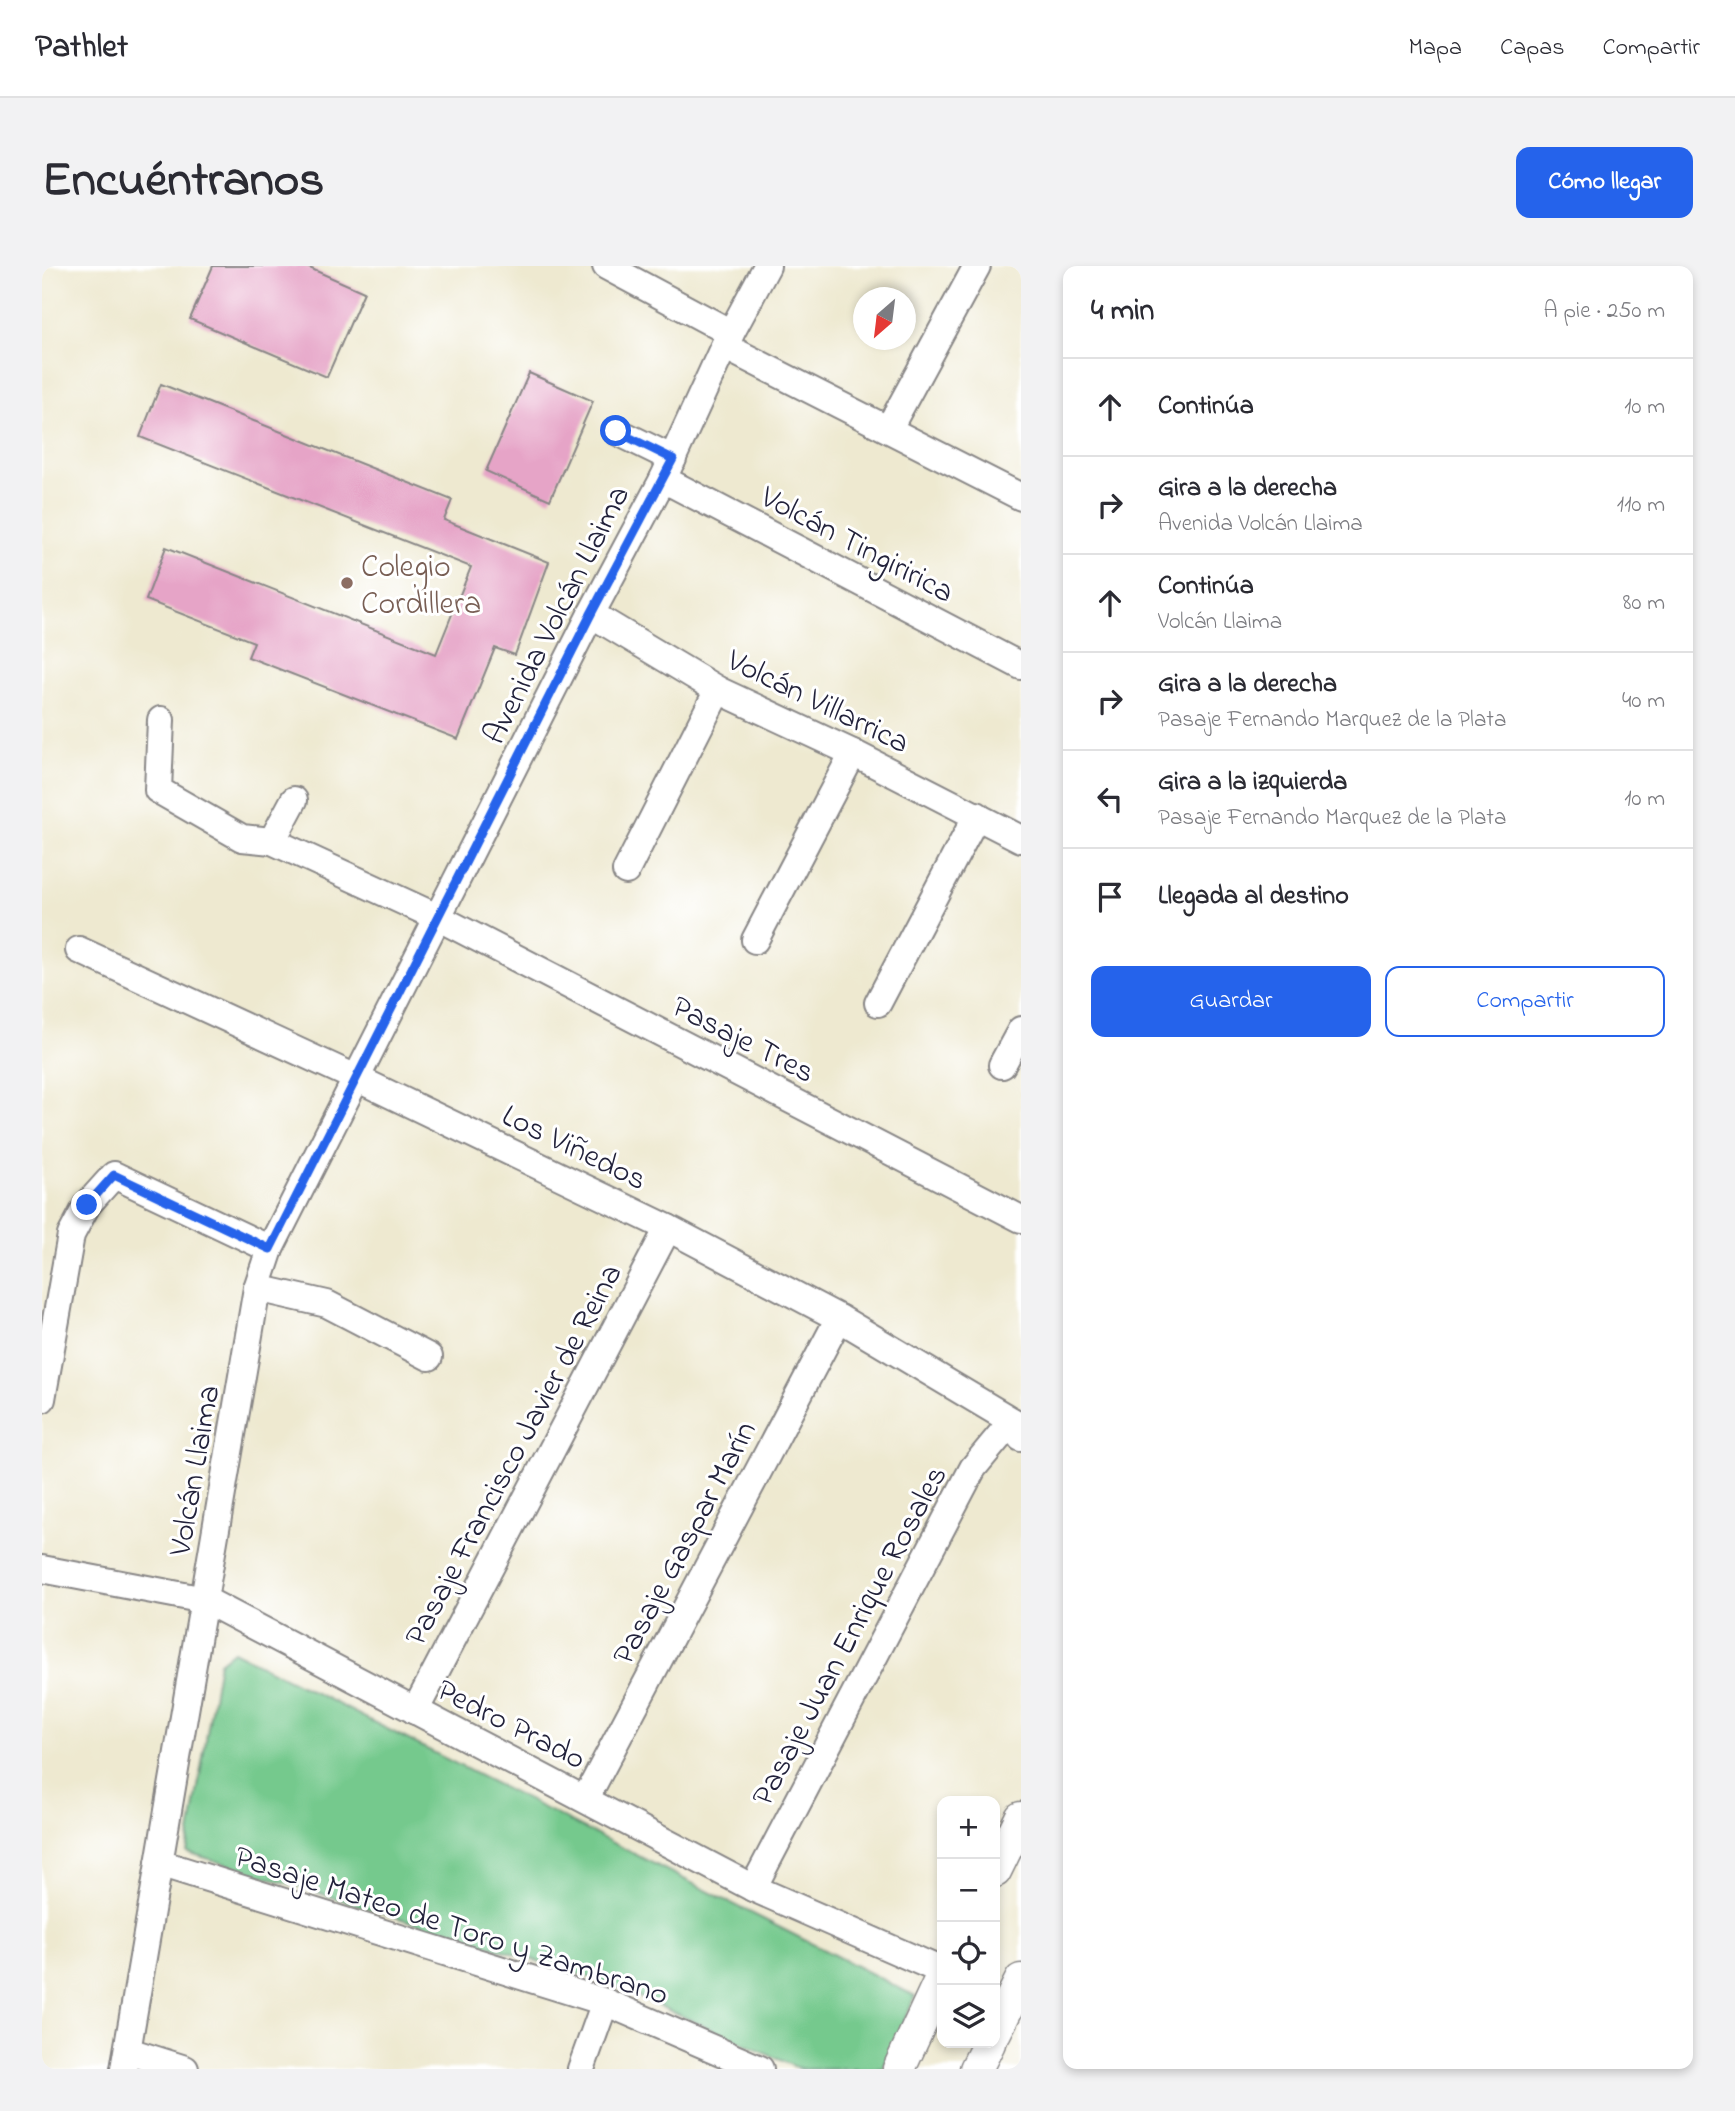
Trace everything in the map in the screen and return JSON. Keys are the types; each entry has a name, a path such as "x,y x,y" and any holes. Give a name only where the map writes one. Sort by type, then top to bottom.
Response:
{"street":[{"path":"606,266 728,340 1021,497"},
{"name":"Avenida Volcán Llaima","path":"437,917 668,469 728,340 767,266"},
{"path":"889,428 977,266"},
{"name":"Volcán Tingiririca","path":"616,431 668,469 1021,666"},
{"name":"Volcán Villarrica","path":"591,614 718,690 853,753 1021,839"},
{"path":"626,871 718,690"},
{"name":"Pasaje Tres","path":"161,720 158,790 242,838 272,841 437,917 1021,1219"},
{"path":"755,940 853,753"},
{"path":"272,841 293,800"},
{"path":"878,1003 976,815"},
{"name":"Volcán Llaima","path":"126,2060 257,1288 270,1249 437,917"},
{"name":"Los Viñedos","path":"79,950 356,1078 668,1228 839,1318 1016,1429"},
{"path":"1002,1065 1021,1030"},
{"path":"42,1399 71,1235 87,1205 114,1175 270,1249"},
{"name":"Pasaje Francisco Javier de Reina","path":"415,1711 668,1228"},
{"path":"257,1288 327,1304 429,1357"},
{"name":"Pasaje Gaspar Marín","path":"586,1798 839,1318"},
{"name":"Pasaje Juan Enrique Rosales","path":"753,1888 972,1468 1016,1429"},
{"name":"Pedro Prado","path":"42,1569 205,1601 586,1798 753,1888 937,1971"},
{"path":"1000,1861 1021,1818"},
{"name":"Pasaje Mateo de Toro y Zambrano","path":"159,1863 605,2002 760,2069"},
{"path":"1004,2019 1021,1980"},
{"path":"899,2069 937,1984"},
{"path":"581,2069 605,2002"},
{"path":"976,2069 986,2048"},
{"path":"126,2060 185,2069"}],"green space":[{"path":"233,1651 915,1996 883,2069 800,2069 608,1983 187,1852 219,1662"}],"building":[{"path":"213,266 305,266 364,292 327,377 190,319"},
{"path":"529,373 593,401 550,500 486,471"},
{"path":"161,384 452,500 444,520 549,562 515,655 495,648 458,739 248,657 254,642 146,600 166,547 436,654 471,567 140,437"}],"place":[{"name":"Colegio Cordillera","path":"347,583"}],"route":[{"path":"87,1205 114,1175 270,1249 591,614 673,459 616,431"}]}
